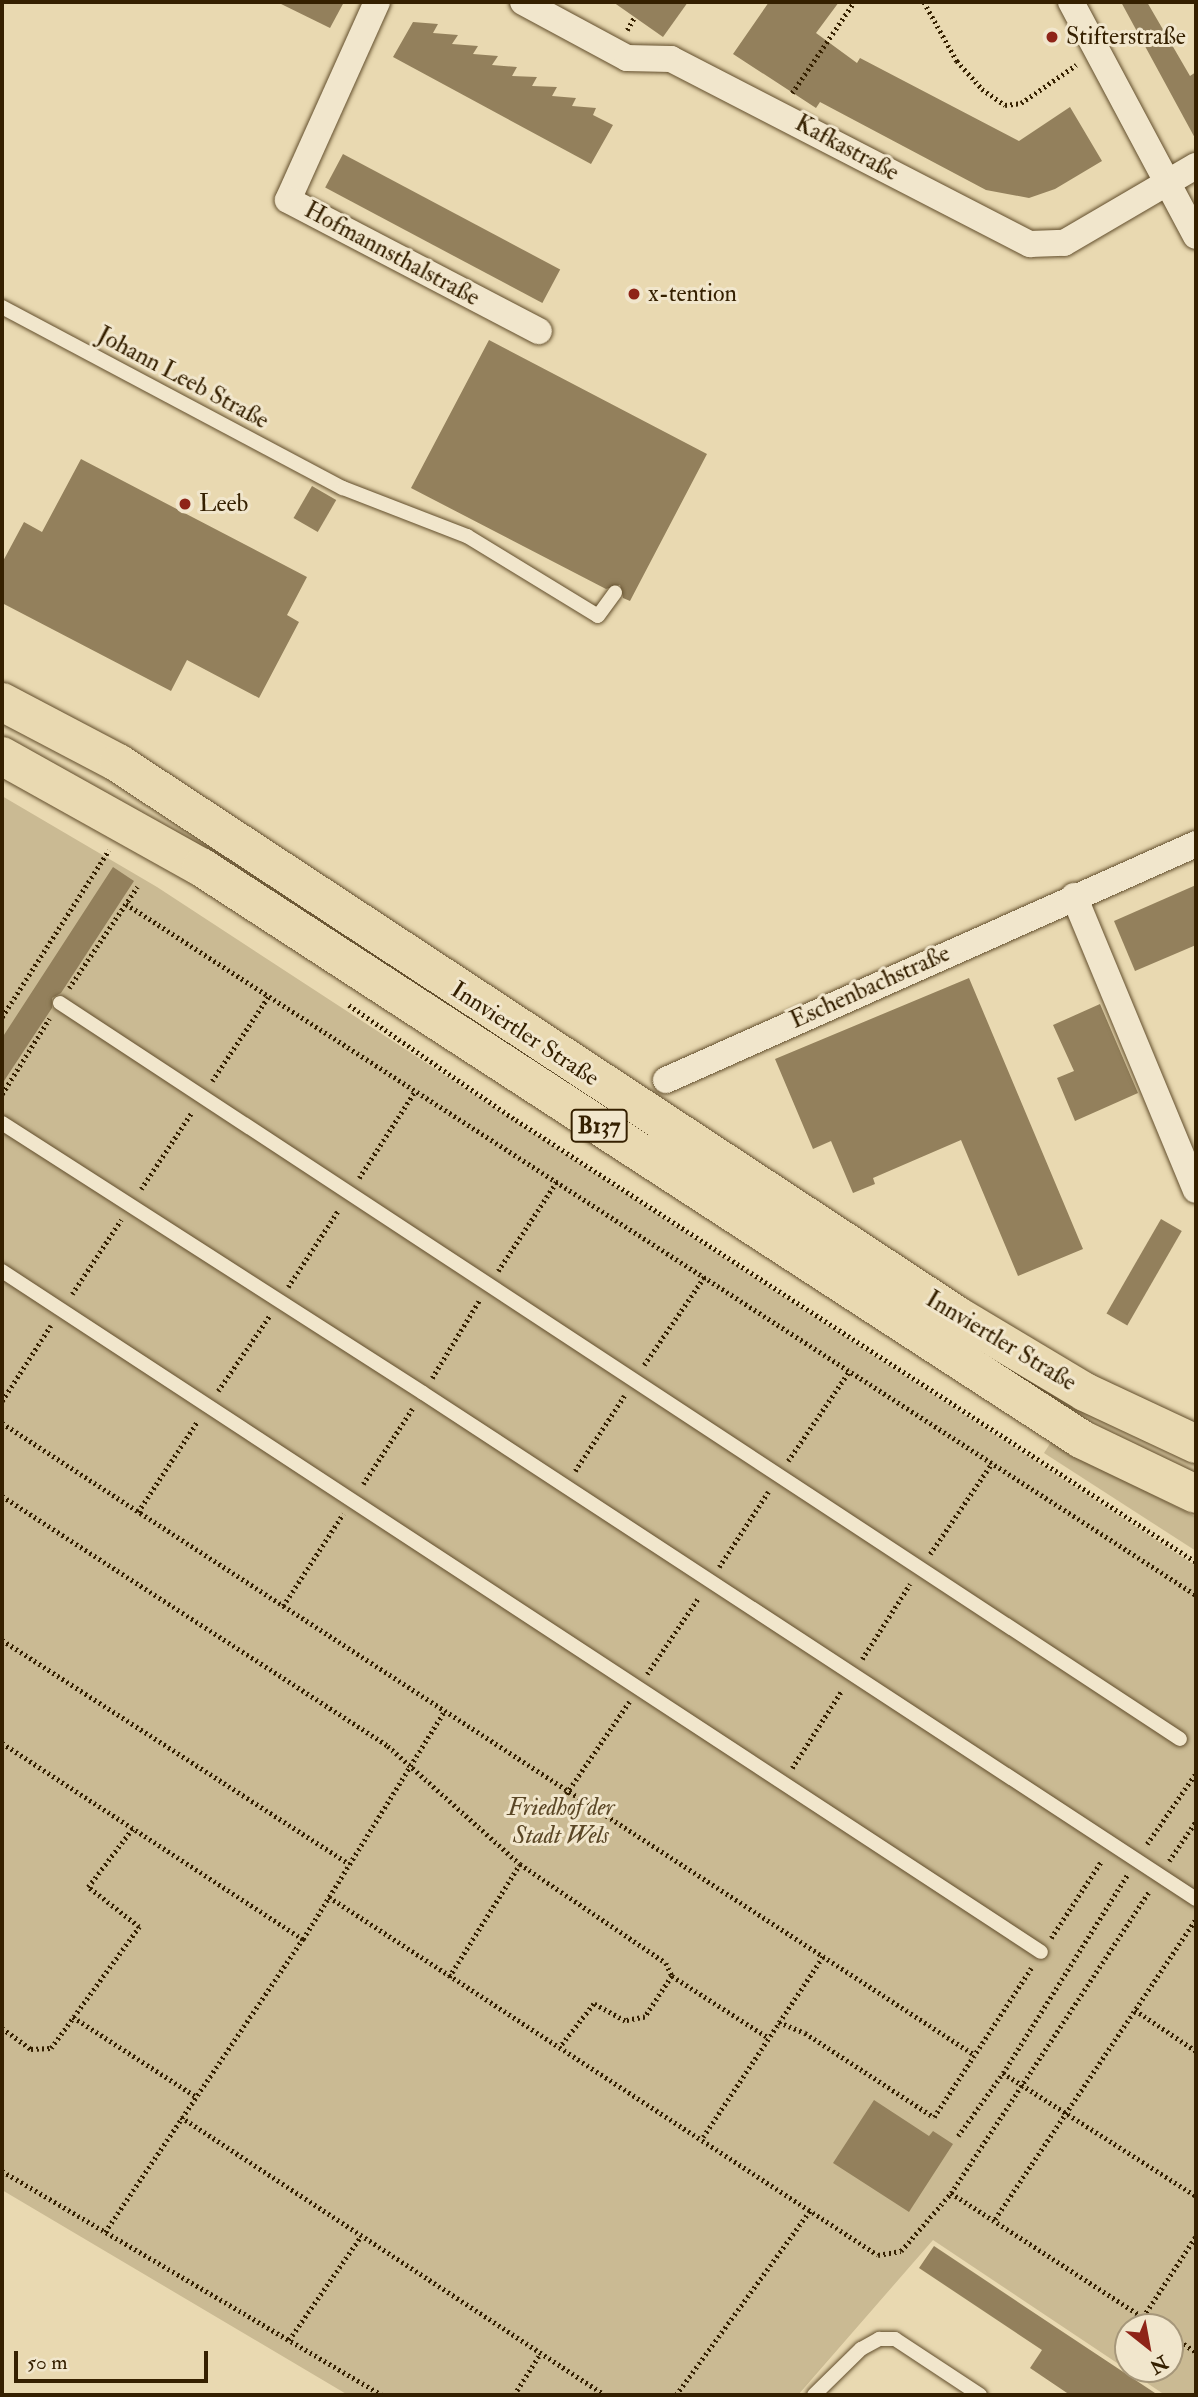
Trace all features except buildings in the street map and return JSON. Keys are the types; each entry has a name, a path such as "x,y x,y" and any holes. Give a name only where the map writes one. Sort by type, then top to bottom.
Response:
{"main road":[{"name":"Innviertler Straße","path":"2,702 118,763 958,1316 1085,1392 1196,1444"},
{"name":"Innviertler Straße","path":"2,756 201,867 1082,1439 1196,1494"}],"street":[{"name":"Hofmannsthalstraße","path":"377,2 288,200 539,331"},
{"name":"Kafkastraße","path":"523,2 627,58 671,59 779,112 1030,244 1064,243 1196,166"},
{"path":"1071,2 1196,236"},
{"name":"Eschenbachstraße","path":"666,1080 1074,896 1196,844"},
{"path":"1074,896 1196,1190"}],"lane":[{"name":"Johann Leeb Straße","path":"2,307 343,488 467,536 598,617 615,593"},
{"path":"60,1003 1180,1739"},
{"path":"2,1124 1196,1899"},
{"path":"2,1271 784,1781 1041,1952"},
{"path":"814,2395 861,2349 879,2339 895,2339 980,2395"}],"path":[{"path":"779,112 854,2"},
{"path":"924,2 957,61 982,89 1005,104 1021,103 1098,51"},
{"path":"97,842 120,855"},
{"path":"2,1017 109,849"},
{"path":"126,904 1196,1595"},
{"path":"342,999 516,1120 1196,1562"},
{"path":"2,1423 443,1713 824,1955 975,2055"},
{"path":"784,1781 920,1569 992,1463"},
{"path":"2,1496 388,1746 520,1864 666,1963 672,1976 769,2038"},
{"path":"2,1640 349,1864"},
{"path":"105,2232 303,1939 443,1713"},
{"path":"2,1744 303,1939"},
{"path":"958,2136 1003,2073 1136,1860 1196,1773"},
{"path":"329,1896 449,1977 703,2137 878,2255 901,2251 951,2193 1196,1821"},
{"path":"2,2028 31,2049 51,2048 139,1927 88,1888 133,1829"},
{"path":"779,2022 805,2033 934,2117 1112,1844"},
{"path":"449,1977 520,1864"},
{"path":"995,2220 1196,1919"},
{"path":"703,2137 824,1955"},
{"path":"560,2047 594,2004 625,2021 645,2017 672,1976"},
{"path":"1135,2010 1196,2051"},
{"path":"73,2017 195,2096"},
{"path":"1003,2073 1196,2196"},
{"path":"181,2118 605,2395"},
{"path":"2,2171 383,2395"},
{"path":"951,2193 1137,2313"},
{"path":"676,2395 811,2208"},
{"path":"289,2340 361,2236"},
{"path":"1146,2313 1196,2236"},
{"path":"514,2395 540,2354"}],"green space":[{"name":"Friedhof der Stadt Wels","path":"2,796 157,887 1196,1566 1196,2395 1165,2395 1147,2383 1184,2383 1184,2313 1114,2313 1114,2361 933,2240 798,2395 348,2395 2,2190"},
{"path":"1051,1442 1196,1517 1196,1551 1044,1453"}],"place":[{"name":"Stifterstraße","path":"1052,37"},
{"name":"x-tention","path":"634,294"},
{"name":"Leeb","path":"185,504"}]}
